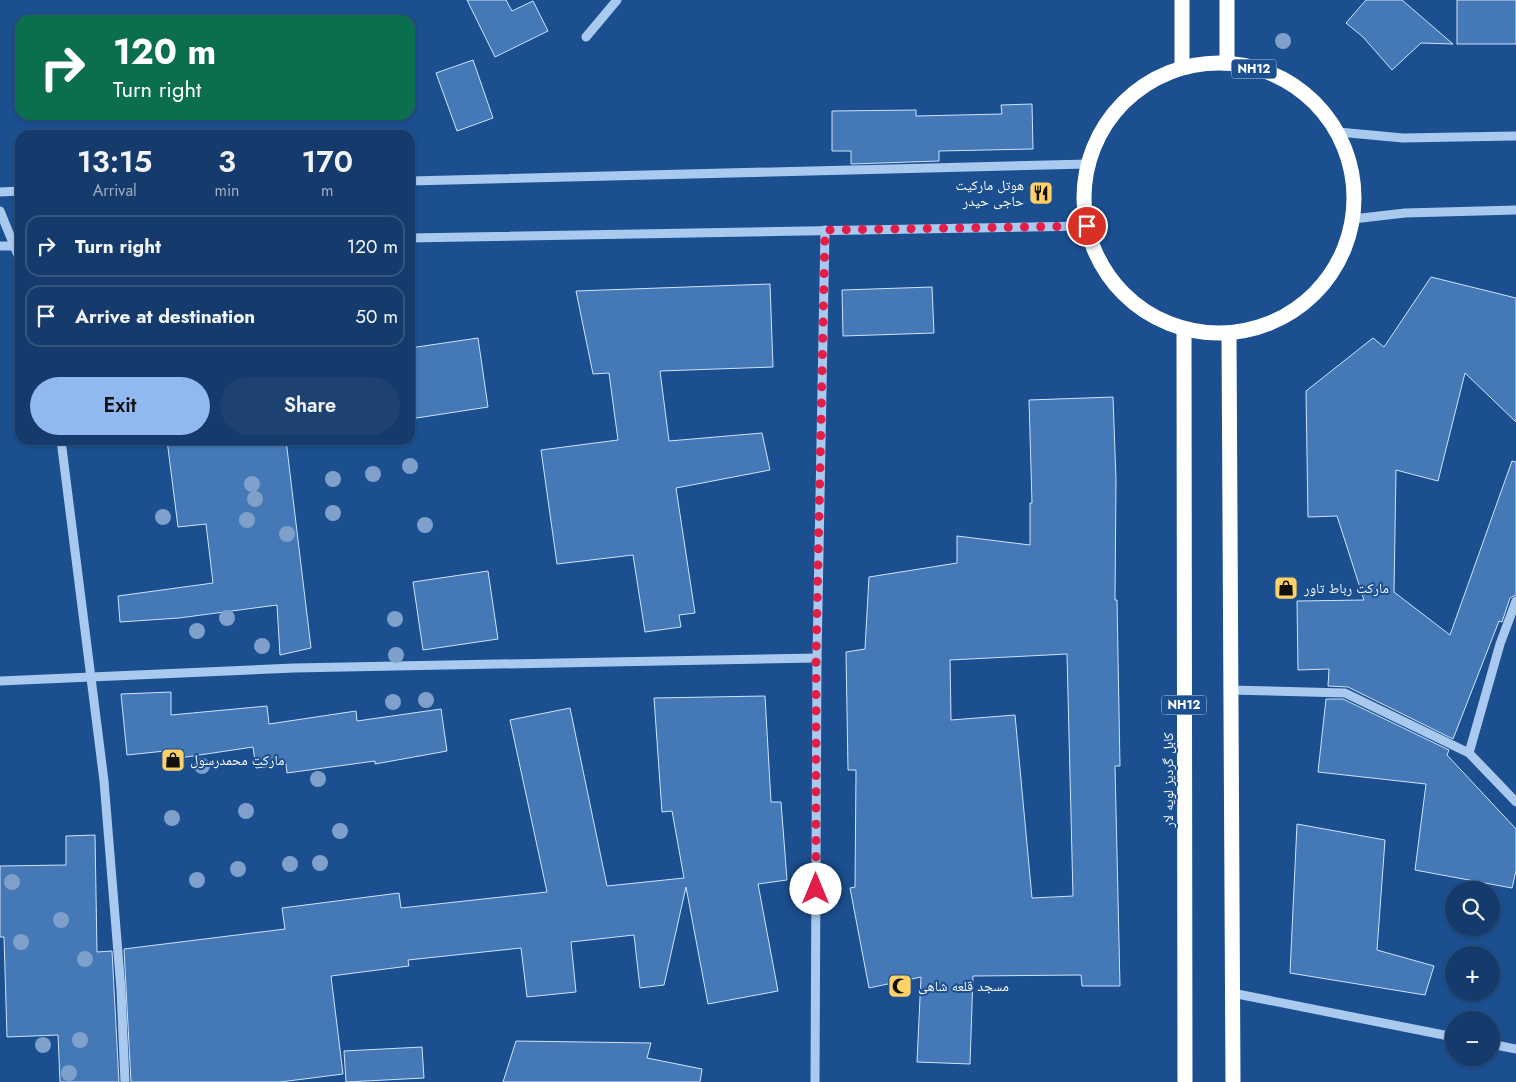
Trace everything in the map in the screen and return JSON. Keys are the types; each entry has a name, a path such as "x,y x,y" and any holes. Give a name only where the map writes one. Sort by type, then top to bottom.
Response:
{"highway":[{"path":"1182,0 1182,67"},
{"name":"NH12","path":"1227,0 1227,62"},
{"name":"NH12","path":"1227,62 1271,73 1310,96 1338,132 1353,174 1353,219 1339,262 1311,298 1273,322 1229,333 1184,329 1143,310 1111,280 1090,242 1083,198 1090,155 1110,116 1142,86 1182,67 1227,62"},
{"name":"کابل گردیز لویه لار","path":"1184,329 1185,1082"},
{"path":"1229,333 1233,1082"}],"street":[{"path":"586,38 617,0"},
{"path":"1338,132 1403,138 1516,136"},
{"path":"415,181 1088,164"},
{"path":"0,192 15,191"},
{"path":"1353,219 1404,213 1516,210"},
{"path":"0,211 15,242"},
{"path":"415,238 1087,226"},
{"path":"816,1082 816,658 825,230"},
{"path":"0,246 15,246"},
{"path":"62,445 93,677 104,782 121,990 126,1082"},
{"path":"1470,753 1500,644 1516,601"},
{"path":"0,682 294,668 816,658"},
{"path":"1230,690 1346,693 1470,753 1516,802"},
{"path":"1232,993 1445,1035"},
{"path":"1500,1046 1516,1049"}],"building":[{"path":"467,0 506,0 512,11 533,1 548,31 495,57"},
{"path":"1366,0 1402,0 1453,44 1421,43 1392,70 1363,37 1346,23"},
{"path":"1457,0 1516,0 1516,44 1457,44"},
{"path":"473,60 493,118 457,131 436,73"},
{"path":"1032,104 1033,149 939,151 939,161 851,164 851,151 832,151 832,111 916,110 916,116 1002,114 1001,105"},
{"path":"1431,277 1516,298 1516,422 1465,373 1438,481 1396,470 1394,592 1450,635 1512,461 1516,462 1516,595 1510,598 1502,622 1499,621 1453,739 1348,687 1328,686 1329,669 1298,670 1297,601 1364,600 1337,516 1308,517 1306,391 1373,338 1384,347"},
{"path":"770,284 773,367 660,371 669,441 762,433 770,470 676,488 695,613 679,615 681,627 645,632 633,555 557,564 541,450 618,440 609,373 593,374 576,291"},
{"path":"932,287 934,333 843,336 842,290"},
{"path":"478,338 488,407 415,418 415,347"},
{"path":"1113,397 1116,480 1115,600 1117,600 1120,766 1115,766 1120,986 1082,986 1081,975 973,976 970,1064 917,1062 921,977 869,988 850,888 855,887 856,770 848,770 846,652 865,649 869,577 957,563 957,536 1030,545 1030,503 1032,503 1029,400","holes":["1067,654 1073,896 1032,898 1015,715 951,720 950,660"]},
{"path":"168,445 287,445 311,648 280,655 277,605 179,618 120,622 118,596 213,583 206,524 178,527"},
{"path":"488,571 498,639 423,650 413,582"},
{"path":"171,692 171,715 267,706 269,724 356,711 357,721 441,709 447,751 375,764 375,761 287,773 286,764 256,768 253,747 166,760 165,751 127,755 121,694"},
{"path":"765,696 771,802 781,802 787,880 758,884 778,991 708,1004 686,887 664,985 640,988 634,935 571,942 576,992 527,997 521,948 408,960 409,966 331,976 343,1074 280,1082 131,1082 124,949 285,929 282,908 399,893 401,908 547,892 510,720 570,708 607,886 684,878 672,811 662,812 654,698"},
{"path":"1326,699 1343,699 1449,750 1447,755 1516,829 1516,871 1512,888 1500,886 1500,881 1474,881 1415,870 1426,784 1318,772"},
{"path":"1297,824 1385,840 1377,950 1434,966 1425,995 1290,973"},
{"path":"95,835 97,952 112,951 119,1082 60,1082 58,1035 7,1037 4,937 0,937 0,866 66,865 66,836"},
{"path":"516,1041 651,1043 647,1058 702,1069 700,1082 503,1082"},
{"path":"422,1047 424,1078 346,1082 344,1051"}],"place":[{"name":"هوتل مارکیت حاجی حیدر","path":"1041,193"},
{"name":"مارکت رباط تاور","path":"1286,588"},
{"name":"مارکت محمدرسول","path":"173,760"},
{"name":"مسجد قلعه شاهی","path":"900,986"}],"route":[{"path":"816,889 816,658 825,230 1087,226"}]}
